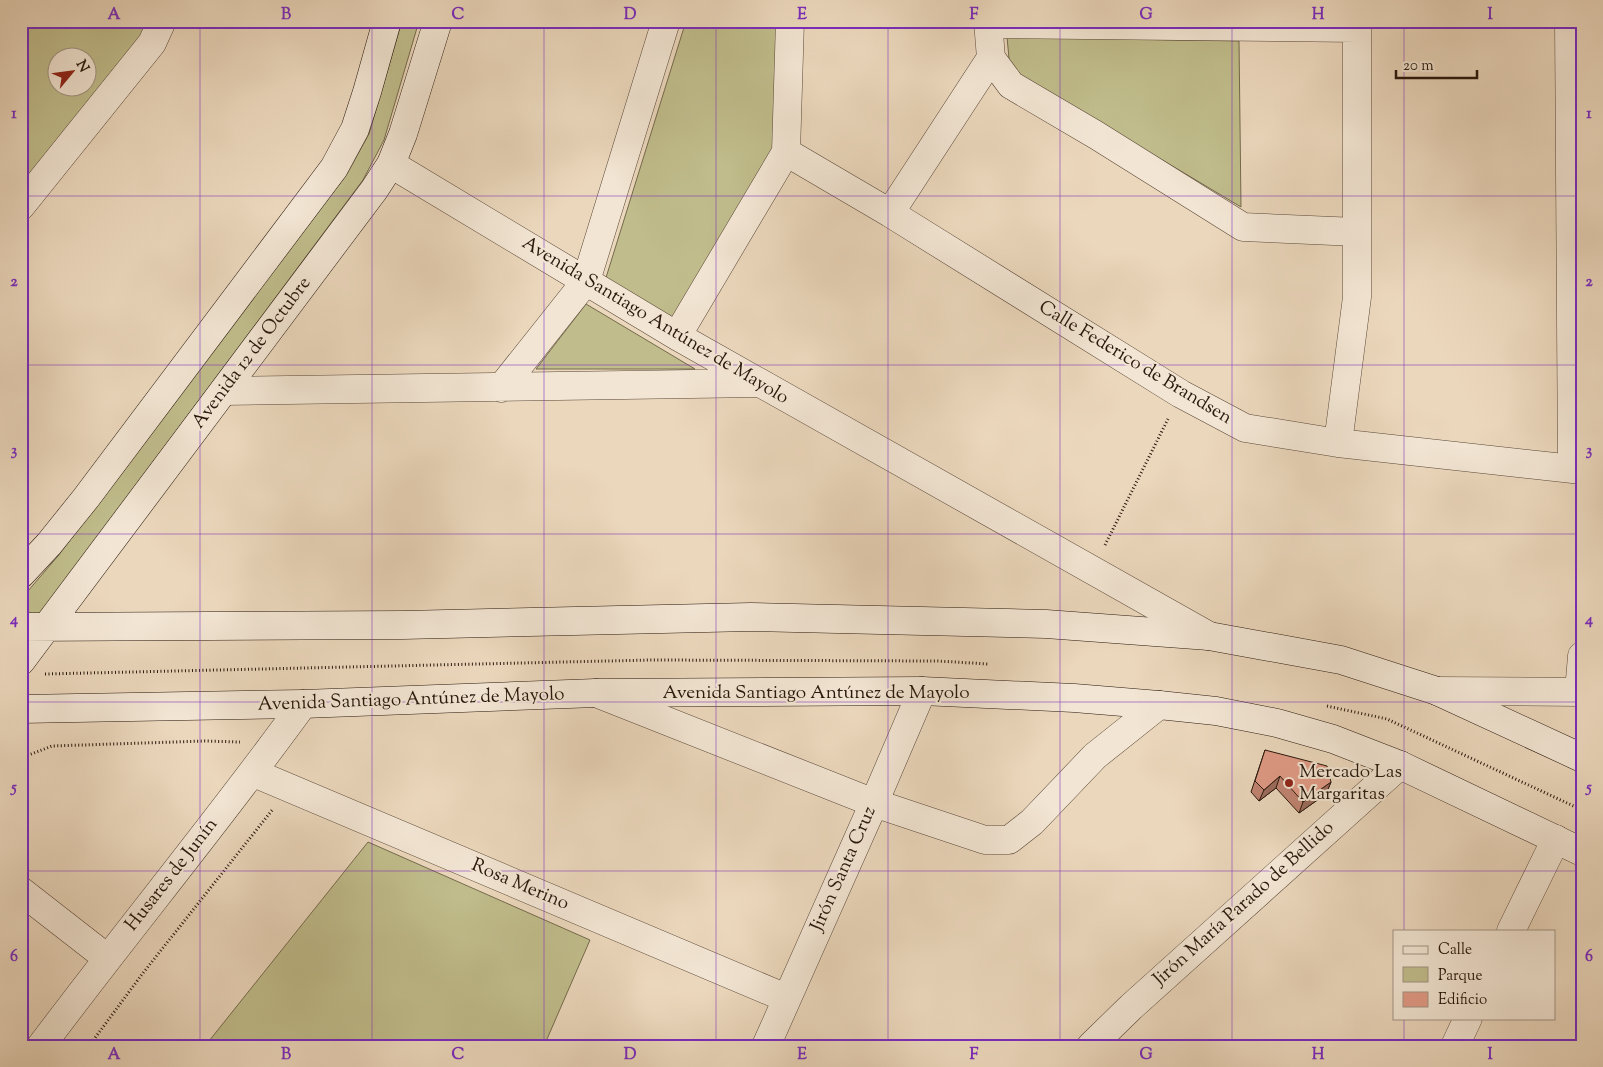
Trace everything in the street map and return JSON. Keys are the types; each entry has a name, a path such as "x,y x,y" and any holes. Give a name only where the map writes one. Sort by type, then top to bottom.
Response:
{"street":[{"path":"21,206 152,43 162,21"},
{"path":"21,574 49,544 86,498 334,168 355,129 387,21"},
{"name":"Avenida 12 de Octubre","path":"21,661 374,190 391,164 403,134 438,21"},
{"path":"501,388 586,281 666,21"},
{"path":"677,336 786,152 790,21"},
{"path":"1569,21 1577,470"},
{"path":"1338,443 1357,297 1357,232 1357,24 988,22 991,58 1011,84 1243,227 1357,232"},
{"path":"890,213 991,58"},
{"name":"Calle Federico de Brandsen","path":"786,152 890,213 1181,394 1245,428 1338,443 1577,470"},
{"name":"Avenida Santiago Antúnez de Mayolo","path":"391,164 758,383 1209,636"},
{"path":"224,391 758,383"},
{"name":"Avenida Santiago Antúnez de Mayolo","path":"21,627 404,625 751,617 1046,624 1209,636 1341,660 1437,692 1582,758"},
{"path":"1437,692 1580,692 1582,656"},
{"name":"Avenida Santiago Antúnez de Mayolo","path":"21,709 303,704 596,693 922,691 1074,698 1159,705 1216,711 1278,723 1333,739 1400,765 1582,852"},
{"name":"Jirón Santa Cruz","path":"766,1046 922,691"},
{"path":"596,693 874,802 985,840 1009,840 1032,822 1095,756 1159,705"},
{"name":"Husares de Junín","path":"41,1046 107,958 254,772 303,704"},
{"name":"Jirón María Parado de Bellido","path":"1091,1046 1131,1006 1400,765"},
{"name":"Rosa Merino","path":"254,772 786,998"},
{"path":"1511,930 1556,839"},
{"path":"21,891 107,958"},
{"path":"1455,1046 1467,1020"}],"path":[{"path":"1092,571 1181,394"},
{"path":"21,758 52,746 205,741 246,742"},
{"path":"89,1046 143,973 273,809"}],"green space":[{"path":"21,21 145,21 144,32 98,91 98,48 48,48 48,98 92,98 21,189"},
{"path":"402,21 419,21 384,140 363,180 21,639 21,599 58,556 347,174 369,134"},
{"path":"686,21 779,21 774,156 675,322 604,284"},
{"path":"1007,37 1239,41 1241,207 1010,69"},
{"path":"586,304 695,369 536,369"},
{"path":"368,842 590,940 544,1046 205,1046"}],"building":[{"name":"Mercado Las Margaritas","path":"1265,750 1327,766 1331,782 1303,802 1280,776 1264,790 1255,781"}],"place":[{"name":"Mercado Las Margaritas","path":"1289,783"}]}
